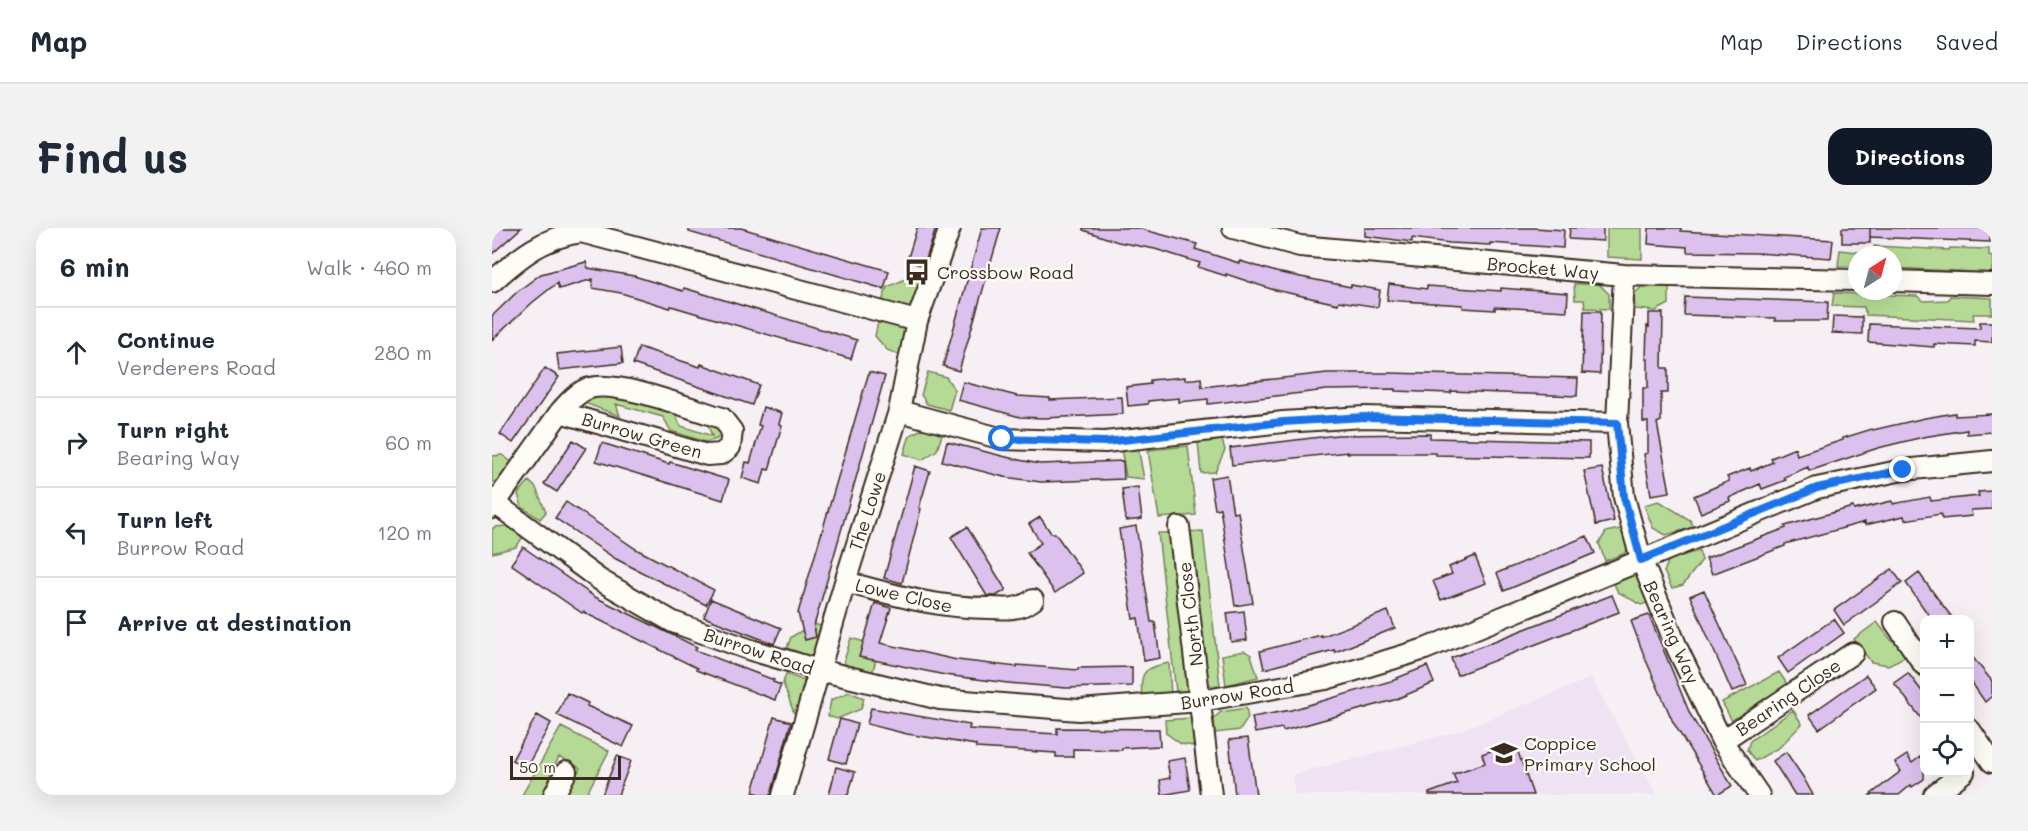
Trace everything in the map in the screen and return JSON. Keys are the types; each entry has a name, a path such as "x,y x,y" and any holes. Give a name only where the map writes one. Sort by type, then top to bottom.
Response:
{"street":[{"name":"The Lowe","path":"783,795 845,582 899,411 917,321 950,228"},
{"name":"Brocket Way","path":"1233,228 1300,246 1624,275 1848,280"},
{"path":"492,282 518,257 568,234 581,232 917,321"},
{"name":"Bearing Way","path":"1624,275 1617,423 1624,497 1641,560 1678,650 1722,741 1759,795"},
{"path":"1902,281 1992,284"},
{"name":"Burrow Green","path":"493,504 560,412 574,397 589,388 619,387 722,418 732,431 730,447 721,454 707,455 560,412"},
{"path":"899,411 1002,439 1105,442 1283,422 1364,417 1617,423"},
{"name":"Burrow Road","path":"493,504 600,580 673,621 751,650 819,670 940,699 1079,710 1201,702 1326,679 1425,649 1817,488 1903,470 1992,461"},
{"name":"North Close","path":"1179,526 1211,795"},
{"name":"Lowe Close","path":"845,582 936,598 961,608 1018,609 1033,600"},
{"path":"1895,622 1920,659"},
{"name":"Bearing Close","path":"1722,741 1853,653"},
{"path":"1974,735 1990,756 1974,766"},
{"path":"554,795 566,772"},
{"path":"1934,795 1957,777"}],"shaded area":[{"name":"Coppice Primary School","path":"1591,678 1657,795 1295,795 1292,775 1459,731"}],"green space":[{"path":"1607,228 1642,228 1642,259 1607,257"},
{"path":"1902,247 1989,249 1989,256 1992,257 1992,273 1902,268"},
{"path":"1840,250 1848,251 1848,266 1838,266"},
{"path":"915,275 926,278 918,307 909,310 882,302 887,287"},
{"path":"1574,284 1599,284 1609,294 1609,309 1585,308 1584,300 1575,300"},
{"path":"1645,284 1669,287 1669,304 1656,311 1635,309 1634,294"},
{"path":"1834,293 1848,294 1848,300 1902,300 1902,295 1917,296 1924,301 1948,300 1950,296 1992,298 1992,314 1973,314 1974,320 1866,315 1864,307 1832,306"},
{"path":"878,322 904,328 909,339 904,357 887,350 875,336"},
{"path":"928,372 946,377 955,390 949,410 927,404 921,395"},
{"path":"607,393 673,411 681,426 712,436 707,422 722,428 717,439 706,442 671,431 663,417 616,404 620,416 587,404 586,401 589,398"},
{"path":"924,428 942,435 937,450 922,460 904,454 910,435"},
{"path":"1222,440 1225,450 1215,472 1201,473 1198,442"},
{"path":"1188,446 1196,515 1159,518 1148,450"},
{"path":"1138,447 1144,479 1126,477 1121,448"},
{"path":"502,455 516,465 504,481 492,482 492,456"},
{"path":"529,481 536,488 546,512 540,519 522,507 518,494"},
{"path":"1659,501 1690,520 1694,527 1666,535 1653,528 1644,505"},
{"path":"507,526 523,537 516,547 492,553 492,530 494,527"},
{"path":"1625,528 1629,550 1605,561 1599,543 1606,532"},
{"path":"1203,531 1220,686 1206,685 1185,532"},
{"path":"1158,533 1174,533 1193,691 1176,692"},
{"path":"1699,551 1702,560 1683,585 1672,588 1664,572 1669,559"},
{"path":"1633,575 1645,580 1653,601 1641,605 1618,592 1614,584"},
{"path":"1877,622 1891,640 1900,644 1909,655 1888,665 1871,662 1854,639"},
{"path":"813,624 829,628 820,653 809,656 787,648 791,637"},
{"path":"851,638 871,644 878,652 872,674 848,669 844,661"},
{"path":"1245,651 1251,655 1258,677 1226,685 1222,655"},
{"path":"1169,663 1171,694 1142,695 1142,680 1146,671"},
{"path":"1779,672 1787,684 1770,702 1740,724 1732,721 1722,702"},
{"path":"786,674 805,681 811,691 803,715 794,713 783,683"},
{"path":"849,692 864,698 861,709 837,719 828,716 831,700"},
{"path":"1246,708 1248,718 1240,730 1215,733 1214,718 1221,712"},
{"path":"1793,710 1802,724 1780,747 1755,761 1747,750 1750,741"},
{"path":"1191,718 1194,746 1181,744 1166,733 1165,720"},
{"path":"561,727 609,751 586,795 562,795 564,790 571,786 580,768 559,757 550,775 551,788 547,795 522,795"}],"building":[{"path":"492,228 521,228 492,254"},
{"path":"689,228 741,228 889,271 884,289 689,232"},
{"path":"917,228 936,228 924,266 907,261"},
{"path":"982,228 1001,228 959,371 943,366"},
{"path":"1083,228 1137,228 1197,244 1195,249 1239,263 1240,261 1276,272 1351,287 1351,285 1380,290 1378,307 1339,301 1338,304 1271,289 1198,267 1200,263 1155,249 1118,242 1083,230"},
{"path":"1365,228 1564,230 1563,248 1450,243 1412,238 1412,242 1365,236"},
{"path":"1570,228 1603,228 1603,241 1569,239"},
{"path":"1649,228 1681,228 1681,231 1833,240 1831,258 1756,253 1687,252 1687,247 1648,244"},
{"path":"1842,228 1870,228 1870,243 1842,243"},
{"path":"1870,228 1990,228 1990,242 1870,237"},
{"path":"586,262 588,268 634,276 683,291 684,288 857,340 851,359 671,306 670,308 621,293 592,288 593,279 559,289 557,283 492,340 492,316 518,291 541,274"},
{"path":"1389,284 1427,289 1427,286 1501,291 1501,288 1568,293 1567,311 1495,307 1495,310 1463,308 1463,305 1387,300"},
{"path":"1685,297 1828,302 1827,321 1775,321 1775,318 1684,315"},
{"path":"1584,311 1601,311 1600,374 1582,373"},
{"path":"1649,313 1663,313 1662,368 1668,368 1668,393 1661,393 1661,421 1657,423 1670,492 1651,495 1644,454 1648,453 1648,422 1643,422 1643,388 1648,388 1648,359 1646,359"},
{"path":"1833,316 1862,317 1862,334 1832,333"},
{"path":"1980,322 1992,322 1992,342 1975,341 1975,346 1934,344 1934,347 1868,342 1869,324 1980,328"},
{"path":"621,347 623,363 559,370 557,354"},
{"path":"639,347 700,367 701,364 759,385 752,405 633,364"},
{"path":"545,368 559,377 513,443 500,434"},
{"path":"869,372 885,376 814,626 816,637 805,640 798,613"},
{"path":"1327,373 1578,378 1577,396 1395,391 1395,389 1327,390 1208,404 1208,399 1179,402 1179,398 1148,401 1148,404 1128,406 1126,387 1150,384 1150,380 1201,378 1202,387"},
{"path":"963,382 1017,396 1050,398 1050,400 1122,397 1123,414 1020,417 958,400"},
{"path":"763,407 782,413 779,424 782,425 769,470 765,469 761,484 742,478 746,462 750,463 761,426 758,425"},
{"path":"1955,413 1955,416 1992,414 1992,432 1967,434 1967,430 1923,437 1878,448 1809,471 1808,467 1784,477 1786,480 1762,489 1760,484 1729,498 1730,501 1701,513 1694,496 1729,481 1727,477 1773,462 1771,458 1795,448 1797,455 1872,429"},
{"path":"1430,434 1430,438 1589,442 1589,458 1348,452 1232,465 1230,448 1337,435"},
{"path":"573,440 586,448 557,492 544,484"},
{"path":"947,442 1040,464 1123,461 1124,479 1041,482 1004,477 942,461"},
{"path":"602,443 729,480 723,500 596,461"},
{"path":"915,466 930,471 902,583 884,578"},
{"path":"1602,468 1614,521 1596,525 1584,471"},
{"path":"1227,475 1233,513 1238,512 1253,603 1235,606 1220,508 1215,509 1210,478"},
{"path":"1138,487 1142,519 1126,521 1122,489"},
{"path":"1992,491 1992,509 1971,510 1972,516 1942,519 1941,514 1905,520 1904,516 1865,525 1865,522 1785,544 1785,546 1712,574 1706,558 1786,528 1785,526 1853,507 1854,510 1892,501 1893,504 1930,497 1931,501 1979,496 1978,492"},
{"path":"566,502 636,549 714,590 706,605 616,559 555,518"},
{"path":"1040,517 1051,533 1055,533 1083,573 1055,593 1027,553 1041,543 1029,524"},
{"path":"1136,526 1151,622 1155,622 1160,658 1144,661 1138,618 1133,619 1119,529"},
{"path":"967,527 1006,590 996,596 987,596 951,537"},
{"path":"1587,536 1595,553 1504,591 1497,573"},
{"path":"523,547 595,597 697,647 695,650 774,680 773,682 781,685 775,700 696,670 697,668 582,613 511,564"},
{"path":"1475,556 1486,583 1441,600 1433,581 1452,574 1449,567"},
{"path":"1892,569 1902,583 1844,625 1834,610"},
{"path":"1919,573 1950,615 1928,615 1906,583"},
{"path":"1704,590 1747,685 1732,692 1690,596"},
{"path":"1612,595 1619,612 1457,675 1451,658"},
{"path":"711,599 781,628 774,644 704,617"},
{"path":"875,603 891,608 880,643 957,660 1017,667 1017,665 1078,670 1078,668 1132,667 1132,686 1066,688 1008,683 945,675 859,657"},
{"path":"1244,611 1247,640 1231,642 1227,613"},
{"path":"1388,611 1395,628 1335,652 1334,650 1264,669 1260,651 1321,635 1321,637"},
{"path":"1649,615 1690,714 1732,786 1717,795 1673,722 1631,621"},
{"path":"1834,619 1844,633 1788,673 1778,658"},
{"path":"1974,659 1992,681 1992,696 1985,702 1974,686"},
{"path":"1427,666 1434,683 1394,700 1283,731 1282,728 1255,733 1252,717 1291,710 1398,679"},
{"path":"1908,673 1920,689 1920,717 1894,683"},
{"path":"1866,675 1876,688 1819,729 1809,715"},
{"path":"567,693 588,703 587,706 633,726 623,747 557,715"},
{"path":"871,708 970,725 969,729 1057,734 1057,728 1159,729 1160,746 1122,748 1122,750 1073,749 1073,757 1056,757 1056,753 976,748 976,745 907,734 867,724"},
{"path":"537,715 551,723 526,768 512,760"},
{"path":"774,717 791,722 771,795 764,795 753,792"},
{"path":"840,719 857,724 846,764 829,759"},
{"path":"1248,738 1256,795 1235,795 1229,740"},
{"path":"1496,749 1499,755 1517,749 1533,795 1429,795 1429,793 1457,783 1453,774 1485,763 1482,754"},
{"path":"1786,752 1813,795 1795,795 1773,761"},
{"path":"1907,755 1912,763 1920,757 1920,777 1924,779 1912,787 1911,785 1899,795 1870,795 1901,771 1895,763"},
{"path":"617,756 631,761 618,795 602,795"},
{"path":"1185,758 1190,790 1162,795 1160,780 1170,778 1167,761"},
{"path":"836,767 855,772 848,795 829,795"}],"place":[{"name":"Crossbow Road","path":"917,272"},
{"name":"Coppice Primary School","path":"1504,753"}],"route":[{"path":"1002,439 1105,442 1283,422 1364,417 1617,423 1624,497 1641,560 1817,488 1903,470"}]}
